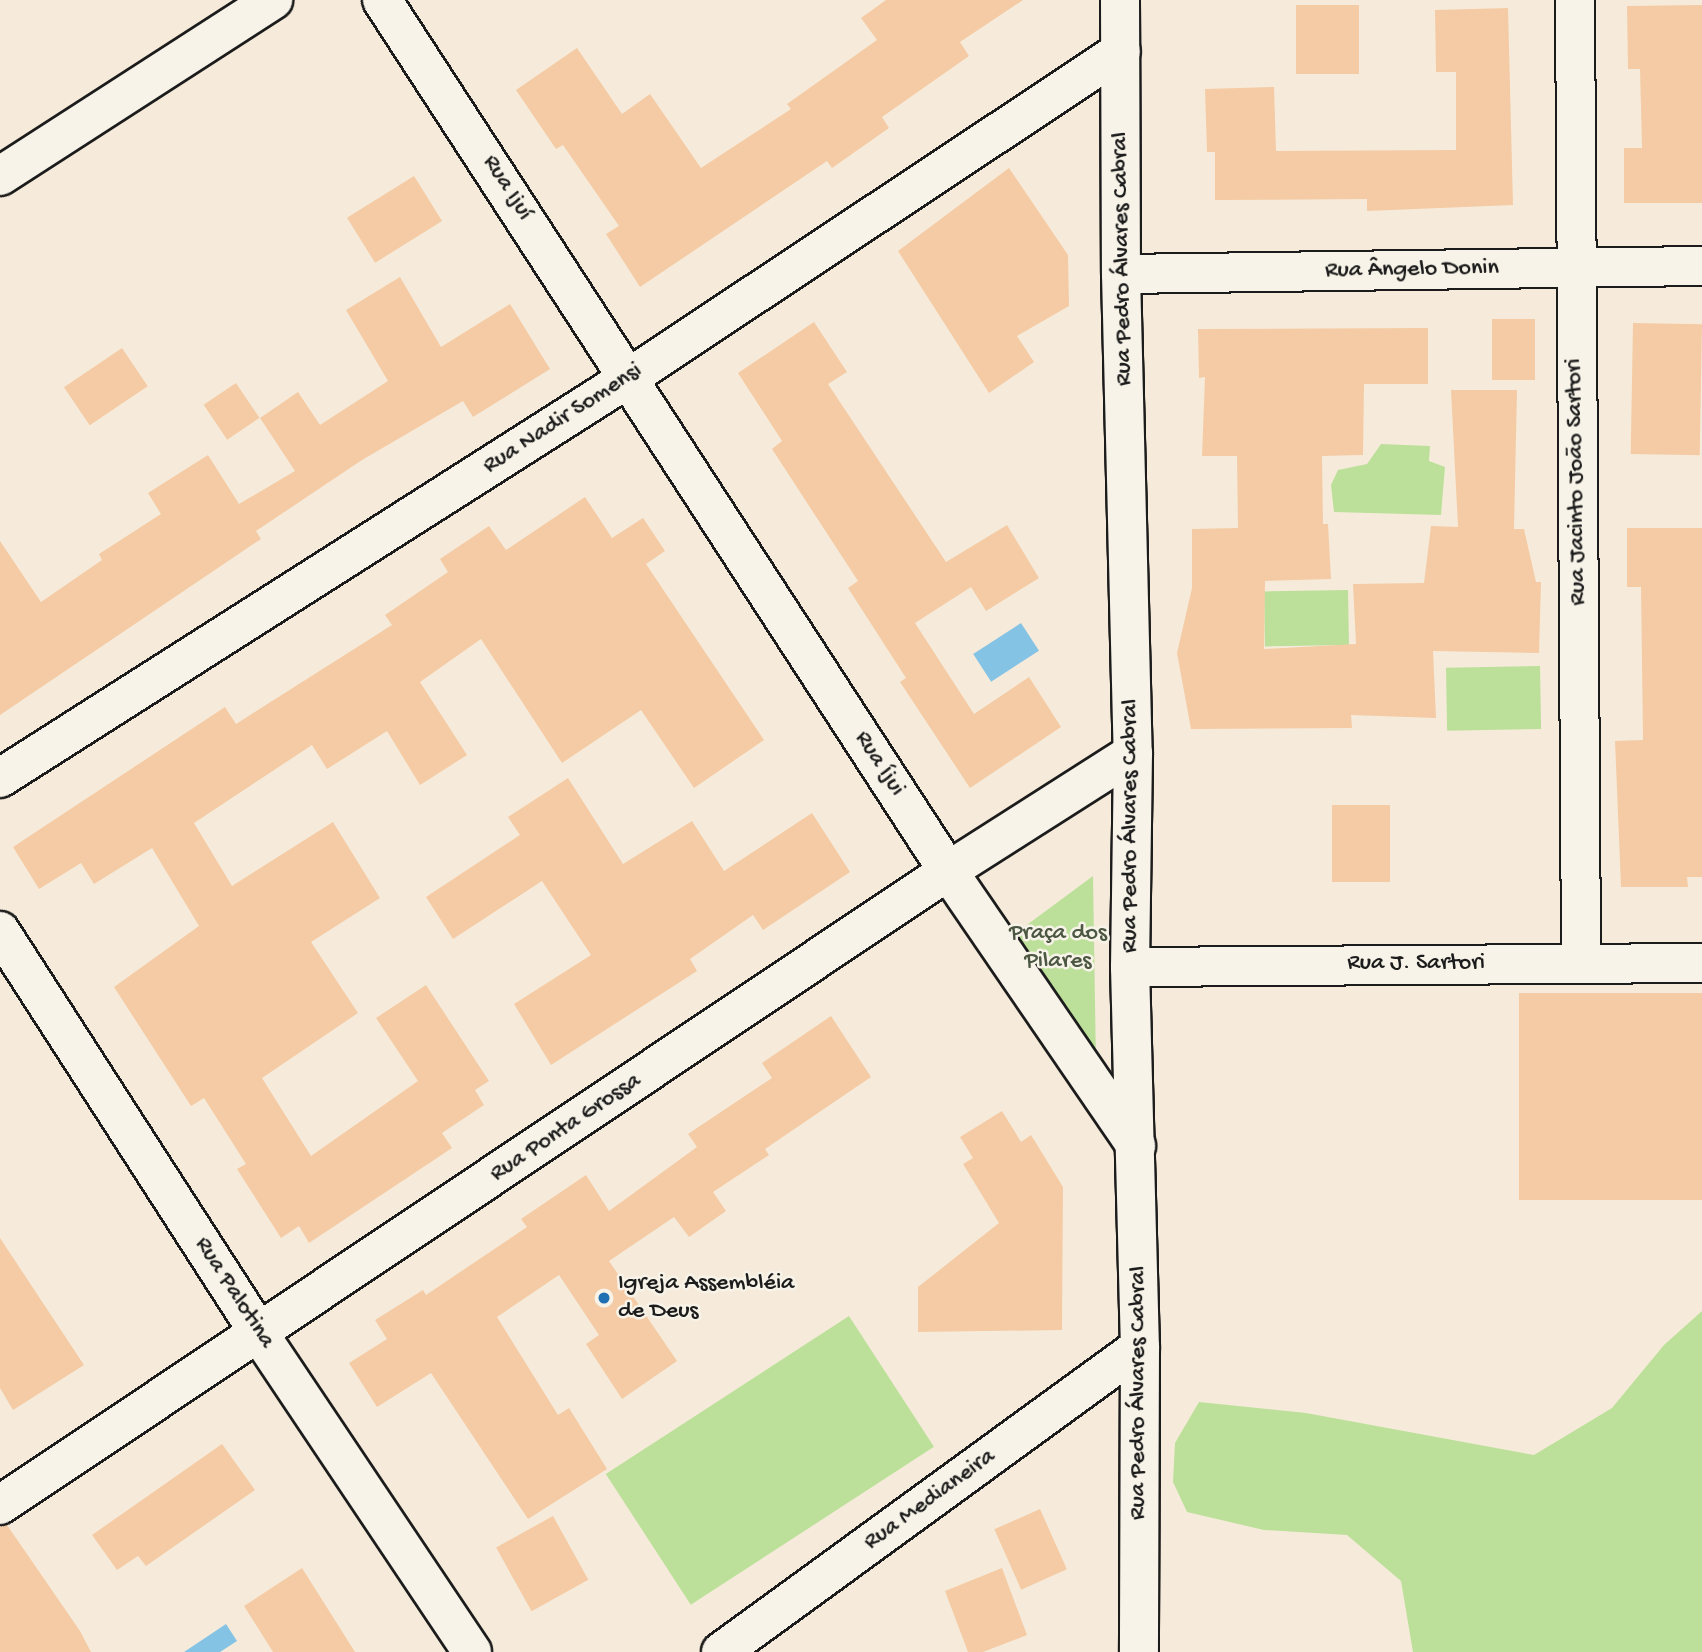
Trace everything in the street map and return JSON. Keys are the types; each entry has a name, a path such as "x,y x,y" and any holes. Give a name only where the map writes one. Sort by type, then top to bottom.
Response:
{"street":[{"path":"0,176 273,0"},
{"name":"Rua Ijuí","path":"382,0 630,377"},
{"name":"Rua Pedro Álvares Cabral","path":"1120,0 1121,274 1133,753 1130,967 1140,1347 1139,1652"},
{"name":"Rua Jacinto João Sartori","path":"1575,0 1574,268 1581,963"},
{"name":"Rua Nadir Somensi","path":"0,778 630,377 1121,51"},
{"name":"Rua Ângelo Donin","path":"1121,274 1702,266"},
{"name":"Rua Íjui","path":"630,377 948,871 1136,1146"},
{"name":"Rua Ponta Grossa","path":"0,1505 260,1335 948,871 1133,753"},
{"name":"Rua Palotina","path":"0,931 260,1335 472,1652"},
{"name":"Rua J. Sartori","path":"1130,967 1702,963"},
{"name":"Rua Medianeira","path":"720,1652 1140,1347"}],"green space":[{"path":"1381,444 1430,446 1429,461 1445,467 1441,515 1334,512 1331,485 1338,470 1367,464"},
{"path":"1348,590 1349,645 1265,646 1264,591"},
{"path":"1540,666 1541,729 1447,731 1446,668"},
{"name":"Praça dos Pilares","path":"1093,876 1096,1065 1008,939"},
{"path":"1702,1311 1702,1652 1413,1652 1401,1581 1347,1535 1264,1530 1187,1512 1173,1482 1175,1443 1199,1402 1306,1413 1534,1455 1612,1408 1664,1345"},
{"path":"849,1316 934,1447 691,1605 606,1474"}],"water":[{"path":"1021,623 1039,651 991,682 973,654"},
{"path":"226,1624 237,1641 220,1652 184,1652"}],"building":[{"path":"886,0 1023,0 960,42 969,56 882,117 889,128 832,168 827,161 640,287 606,234 619,226 563,145 556,149 516,90 577,48 622,114 650,94 701,168 791,109 787,104 877,40 861,18"},
{"path":"1296,5 1359,5 1359,74 1296,74"},
{"path":"1702,5 1702,203 1624,203 1624,148 1642,148 1640,69 1628,69 1627,6"},
{"path":"1508,8 1513,205 1367,211 1367,199 1215,200 1215,152 1207,152 1205,89 1274,87 1276,151 1456,150 1456,72 1436,72 1435,10"},
{"path":"1009,168 1068,255 1069,306 1017,336 1034,362 989,393 898,251"},
{"path":"414,176 442,221 375,263 347,218"},
{"path":"400,277 441,347 510,304 550,369 473,417 463,401 362,460 256,531 261,539 0,715 0,541 41,602 102,560 99,554 161,514 148,493 208,455 239,504 295,471 260,418 298,392 320,425 388,381 346,310"},
{"path":"1492,319 1535,319 1535,380 1492,380"},
{"path":"814,322 847,372 828,384 946,562 1007,525 1039,578 986,611 971,587 915,623 974,714 1029,677 1061,727 970,788 900,682 906,678 848,588 858,581 772,449 782,441 738,373"},
{"path":"1633,323 1702,324 1700,455 1631,454"},
{"path":"1428,328 1428,384 1364,384 1363,455 1322,456 1323,524 1328,524 1331,579 1265,581 1264,649 1356,644 1353,584 1424,583 1431,526 1458,527 1451,390 1517,390 1514,529 1524,529 1536,582 1541,582 1539,653 1433,651 1436,718 1351,715 1352,728 1191,729 1177,653 1192,588 1192,529 1238,528 1237,456 1202,456 1205,377 1199,378 1198,329"},
{"path":"122,348 148,386 90,425 64,387"},
{"path":"236,383 259,418 227,440 204,405"},
{"path":"585,497 612,538 643,518 665,551 646,564 764,740 694,788 641,710 562,763 481,639 420,682 467,755 420,785 387,731 327,769 312,745 194,823 232,886 333,822 380,898 311,942 358,1013 262,1078 311,1156 418,1081 376,1018 426,985 489,1081 475,1090 484,1105 442,1133 452,1148 309,1243 299,1226 281,1238 237,1169 246,1164 204,1098 191,1106 114,987 199,926 152,848 94,884 81,863 39,889 13,847 225,707 236,724 392,625 385,615 448,572 440,559 489,526 506,550"},
{"path":"1627,528 1702,528 1702,877 1687,877 1688,887 1621,887 1615,741 1643,740 1641,587 1627,587"},
{"path":"568,778 623,864 692,821 724,871 812,813 850,872 763,930 753,915 690,959 697,971 551,1065 514,1004 591,955 542,881 453,939 426,897 520,835 508,817"},
{"path":"1332,805 1390,805 1390,882 1332,882"},
{"path":"1519,993 1702,993 1702,1200 1519,1200"},
{"path":"831,1016 871,1077 765,1149 769,1155 713,1192 726,1211 689,1237 674,1217 609,1261 677,1361 622,1399 586,1344 599,1335 559,1275 497,1317 558,1415 569,1408 607,1469 528,1519 431,1373 377,1407 349,1363 387,1339 375,1320 423,1290 426,1295 527,1227 521,1219 586,1175 609,1211 697,1147 688,1134 772,1078 762,1063"},
{"path":"1002,1111 1021,1142 1031,1135 1063,1187 1062,1330 918,1332 918,1287 999,1223 963,1164 973,1158 960,1137"},
{"path":"0,1238 84,1365 13,1410 0,1388"},
{"path":"222,1444 255,1490 146,1566 138,1556 117,1570 92,1535"},
{"path":"1040,1509 1067,1569 1021,1590 994,1529"},
{"path":"553,1516 588,1580 532,1611 496,1548"},
{"path":"7,1525 80,1631 91,1652 0,1652 0,1527"},
{"path":"302,1568 355,1652 273,1652 244,1606"},
{"path":"1002,1568 1027,1635 983,1652 968,1652 945,1591"}],"place":[{"name":"Igreja Assembléia de Deus","path":"604,1298"}]}
